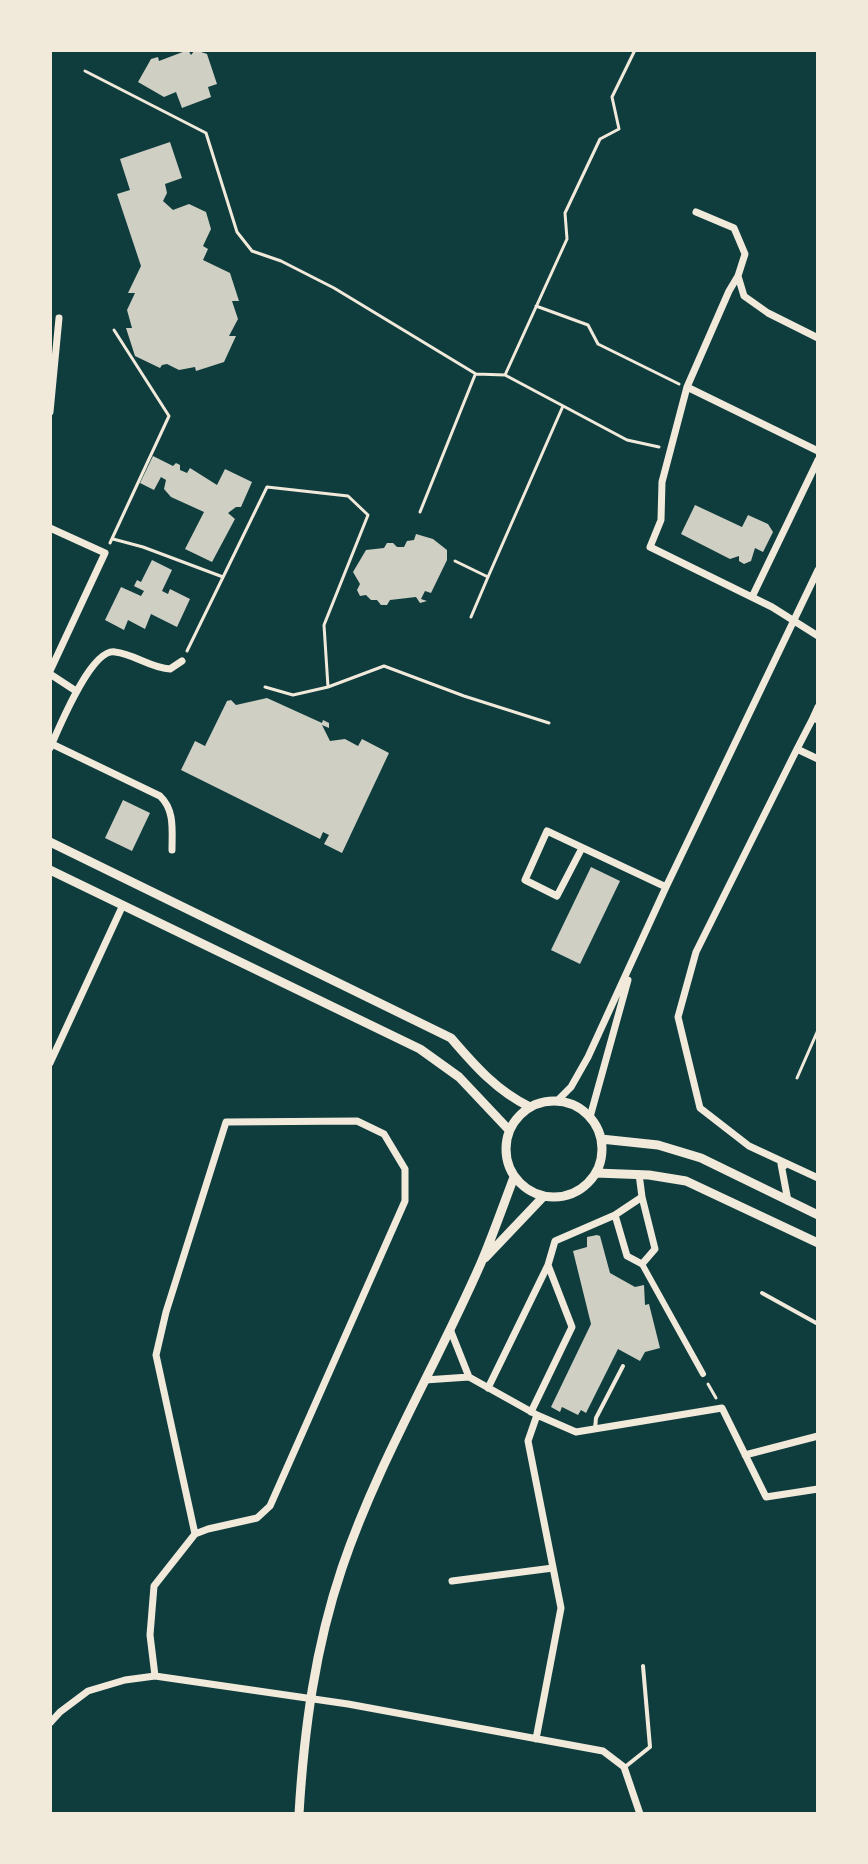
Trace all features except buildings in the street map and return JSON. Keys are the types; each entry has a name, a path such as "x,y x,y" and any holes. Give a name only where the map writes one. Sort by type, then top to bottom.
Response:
{"street":[{"path":"696,212 734,228 745,254 687,387 662,482 661,520 650,547 752,597 818,636"},
{"path":"738,276 744,296 768,313 818,338"},
{"path":"50,412 59,318"},
{"path":"687,387 818,451"},
{"path":"752,597 818,460"},
{"path":"50,528 105,553 50,672 76,691"},
{"path":"557,1101 571,1087 588,1057 818,570"},
{"path":"172,850 171,812 160,796 51,746 76,691 100,656 108,651 117,652 163,669 170,669 182,661"},
{"path":"818,707 816,719 785,771 696,952 678,1017 700,1108 749,1146 818,1180"},
{"path":"797,749 818,759"},
{"path":"582,848 557,896 525,880 547,831 666,887"},
{"path":"50,842 451,1038 487,1079 513,1099 530,1107"},
{"path":"50,870 420,1049 459,1077 509,1130"},
{"path":"50,1063 122,907"},
{"path":"590,1117 634,958"},
{"path":"557,1101 581,1109 590,1117 603,1150 596,1173 589,1183 567,1196 543,1197 522,1186 514,1177 506,1155 509,1130 530,1107 557,1101"},
{"path":"155,1676 150,1635 154,1586 195,1534 257,1518 270,1506 405,1201 405,1169 384,1134 357,1121 226,1122 166,1312 156,1355 195,1534"},
{"path":"601,1139 658,1145 701,1158 818,1215"},
{"path":"788,1201 781,1164 818,1180"},
{"path":"596,1173 639,1174 686,1181 818,1243"},
{"path":"639,1174 655,1249 642,1264"},
{"path":"299,1814 303,1745 317,1658 343,1566 380,1469 481,1262 514,1177"},
{"path":"481,1262 543,1197"},
{"path":"488,1388 548,1265 555,1241 615,1215 642,1197"},
{"path":"615,1215 627,1256 642,1264 703,1374"},
{"path":"536,1739 561,1608 528,1441 534,1414 572,1327 548,1265"},
{"path":"450,1329 469,1377"},
{"path":"425,1380 469,1377 534,1414 576,1432 722,1408 766,1497 818,1489"},
{"path":"745,1455 818,1436"},
{"path":"452,1581 553,1568"},
{"path":"50,1723 88,1691 125,1680 155,1676 310,1699 603,1751 624,1767 640,1814"}],"lane":[{"path":"762,1293 818,1324"},
{"path":"595,1429 596,1418 623,1366"},
{"path":"624,1767 650,1747 643,1666"}],"path":[{"path":"505,375 567,239 565,213 600,139 619,129 612,97 635,50"},
{"path":"85,71 206,133 237,232 252,251 281,261 334,288 476,374 505,375 627,440 670,450"},
{"path":"536,306 588,325 598,344 687,387"},
{"path":"105,553 169,416 114,330"},
{"path":"420,512 476,374"},
{"path":"471,617 563,406"},
{"path":"182,661 267,487 348,496 368,515 324,625 328,687"},
{"path":"112,538 223,577"},
{"path":"455,561 488,577"},
{"path":"265,687 293,695 328,687 384,666 549,723"},
{"path":"797,1078 818,1030"},
{"path":"703,1374 722,1408"}]}
